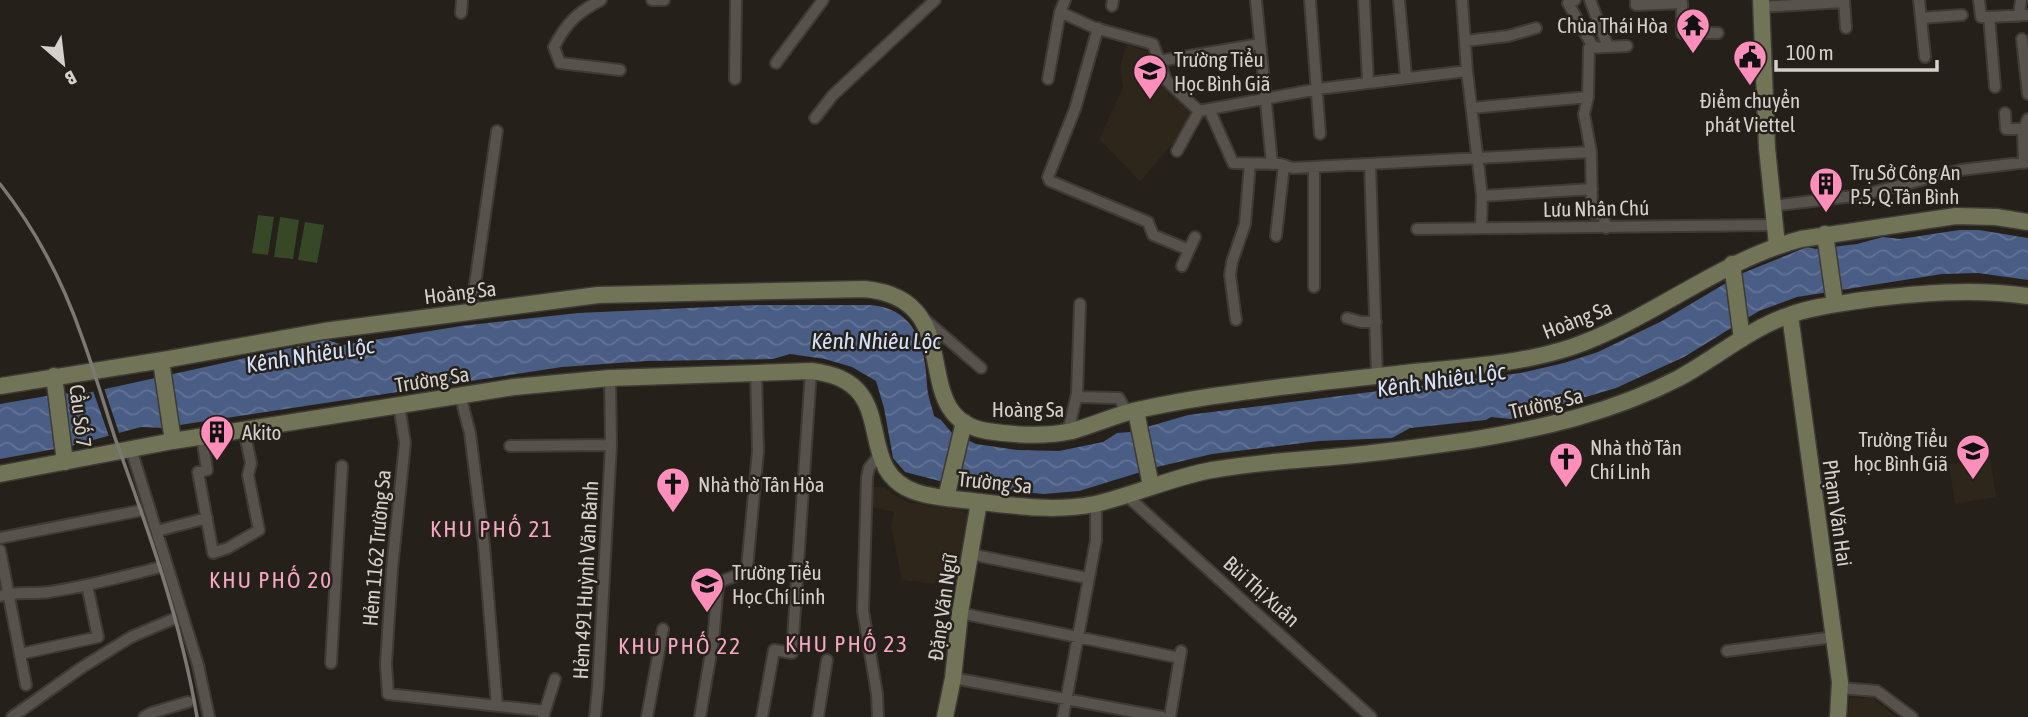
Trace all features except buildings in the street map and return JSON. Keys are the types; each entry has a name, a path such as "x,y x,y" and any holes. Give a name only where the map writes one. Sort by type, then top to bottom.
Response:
{"street":[{"path":"461,13 463,0"},
{"path":"601,0 580,11 561,32 554,47 560,63 620,70"},
{"path":"652,0 664,0"},
{"path":"734,79 736,0"},
{"path":"776,63 823,0"},
{"path":"815,118 833,95 935,0"},
{"path":"1048,79 1060,12 1065,0"},
{"path":"1256,0 1272,164"},
{"path":"1310,0 1320,134"},
{"path":"1364,0 1368,82"},
{"path":"1399,0 1406,77"},
{"path":"1462,0 1467,71 1482,196 1481,228"},
{"path":"1575,0 1568,3 1593,47"},
{"path":"1590,0 1608,47"},
{"path":"1636,0 1636,5 1682,3 1682,33 1718,33"},
{"path":"1919,0 1925,57"},
{"path":"1979,0 1981,17 2023,16 2021,0"},
{"path":"1777,245 1766,129 1761,4 1844,1 1846,28"},
{"path":"1060,12 1098,29 1153,44 1166,80 1204,110 1233,163 1272,164 1293,168 1591,152"},
{"path":"1921,18 1962,15"},
{"path":"1989,17 1995,87"},
{"path":"1465,41 1508,36 1536,28"},
{"path":"1098,29 1075,109 1048,177 1149,222 1153,235 1189,250"},
{"path":"2022,39 2028,94"},
{"path":"1159,61 1260,44"},
{"path":"1606,228 1604,215 1592,213 1591,152 1584,114 1588,97 1589,48 1627,46"},
{"path":"1177,151 1204,110 1318,89 1467,71"},
{"path":"1472,108 1588,97"},
{"path":"2005,113 2006,129 2020,128 2023,131"},
{"path":"1773,206 1862,195 1961,170 2026,162 2023,131 2028,119"},
{"path":"471,312 497,131"},
{"path":"1236,320 1230,275 1245,224 1250,164"},
{"path":"1370,164 1377,376"},
{"path":"1276,236 1284,165"},
{"path":"1314,167 1314,287"},
{"path":"1482,196 1592,189"},
{"name":"Hoàng Sa","path":"0,386 51,384 166,365 324,331 615,294 866,289 894,295 920,315 933,345 942,393 962,428 1050,434 1237,393 1462,369 1556,352 1613,330 1777,245 1956,216 1996,217 2028,222"},
{"name":"Lưu Nhân Chú","path":"1417,229 1775,225"},
{"path":"1182,266 1195,237"},
{"path":"1826,238 1834,300"},
{"path":"1732,269 1742,334"},
{"name":"Trường Sa","path":"0,474 60,456 131,449 176,435 202,437 560,382 811,371 840,377 860,392 870,411 880,454 887,470 898,483 919,493 947,492 979,502 1043,508 1096,503 1126,495 1149,479 1471,440 1556,424 1615,407 1657,389 1700,366 1742,334 1834,300 1953,291 2028,296"},
{"path":"1068,432 1076,397 1080,304"},
{"path":"920,315 982,368"},
{"name":"Phạm Văn Hai","path":"1790,315 1841,688 1839,717"},
{"path":"1347,318 1361,322 1376,321"},
{"path":"166,365 176,435"},
{"path":"762,717 774,650 792,653 811,371"},
{"path":"700,717 713,641 718,584 743,574 747,568 758,451 756,372"},
{"name":"Hẻm 491 Huỳnh Văn Bánh","path":"594,717 598,687 611,444 610,378"},
{"name":"Cầu Số 7","path":"51,384 60,456"},
{"path":"460,396 470,433 484,545 497,706 544,714 555,679"},
{"path":"1076,397 1119,398 1134,416 1149,479"},
{"name":"Hẻm 1162 Trường Sa","path":"400,405 405,443 386,664 388,694 497,706"},
{"path":"947,492 962,428"},
{"path":"202,437 207,470 198,472 213,553 228,548 259,530 248,475 251,463 244,430"},
{"path":"510,446 611,444"},
{"path":"131,449 198,665 209,717"},
{"path":"878,717 877,694 863,611 867,477 869,468 880,454"},
{"path":"331,663 342,466"},
{"name":"Bùi Thị Xuân","path":"1126,495 1371,717"},
{"name":"Đặng Văn Ngữ","path":"946,717 979,502"},
{"path":"1063,717 1096,540 1096,503"},
{"path":"0,538 138,512"},
{"path":"156,531 206,518"},
{"path":"0,550 4,594 26,685"},
{"path":"970,554 1087,578"},
{"path":"4,594 22,595 87,585 157,568"},
{"path":"20,654 99,637 87,585"},
{"path":"960,613 1180,655 1170,717"},
{"path":"0,621 12,619"},
{"path":"12,717 81,667 131,637 171,620"},
{"path":"647,717 663,629"},
{"path":"1727,650 1834,637"},
{"path":"818,717 827,660"},
{"path":"954,678 1162,717"},
{"path":"1841,688 1877,691 1912,717"},
{"path":"144,717 188,702"}],"shaded area":[{"name":"Trường Tiểu Học Bình Giã","path":"1127,44 1147,52 1198,115 1140,181 1099,139 1123,88 1120,66"},
{"name":"Trường Tiểu học Bình Giã","path":"1990,458 1996,497 1955,504 1949,464"},
{"path":"870,487 884,487 911,503 964,511 970,520 959,583 936,579 935,584 902,580 891,525 894,512 870,507"},
{"path":"1850,698 1872,698 1897,717 1848,717"}],"green space":[{"path":"258,215 274,217 268,255 252,253"},
{"path":"280,217 299,220 293,259 274,257"},
{"path":"305,222 324,225 317,263 298,260"}],"water":[{"name":"Kênh Nhiêu Lộc","path":"1959,230 1979,230 2028,238 2028,280 1978,273 1942,274 1797,297 1759,311 1684,357 1616,388 1511,419 1491,417 1486,420 1410,428 1392,438 1319,441 1212,454 1157,467 1079,491 1044,494 959,486 905,472 893,458 876,381 852,367 825,359 790,354 773,359 646,361 562,367 163,428 141,427 71,446 0,459 0,404 64,393 78,395 327,340 343,345 461,326 578,313 755,305 871,305 886,308 908,322 915,332 924,356 934,416 951,432 976,444 1017,450 1059,451 1103,442 1117,433 1130,432 1188,415 1521,373 1564,363 1598,352 1662,321 1743,273 1807,247 1816,249 1857,244 1883,237 1900,239"}],"pier":[{"path":"103,385 120,436 110,439 92,388"}],"railway":[{"path":"0,184 37,238 57,277 91,362 162,576 182,646 197,717"}],"place":[{"name":"Chùa Thái Hòa","path":"1693,55"},
{"name":"Điểm chuyển phát Viettel","path":"1750,87"},
{"name":"Trường Tiểu Học Bình Giã","path":"1150,101"},
{"name":"Trụ Sở Công An P.5, Q.Tân Bình","path":"1826,214"},
{"name":"Akito","path":"217,462"},
{"name":"Trường Tiểu học Bình Giã","path":"1973,481"},
{"name":"Nhà thờ Tân Chí Linh","path":"1566,489"},
{"name":"Nhà thờ Tân Hòa","path":"673,514"},
{"name":"Trường Tiểu Học Chí Linh","path":"707,614"}],"district":[{"name":"KHU PHỐ 21","path":"492,529"},
{"name":"KHU PHỐ 20","path":"271,580"},
{"name":"KHU PHỐ 23","path":"847,644"},
{"name":"KHU PHỐ 22","path":"680,646"}]}
